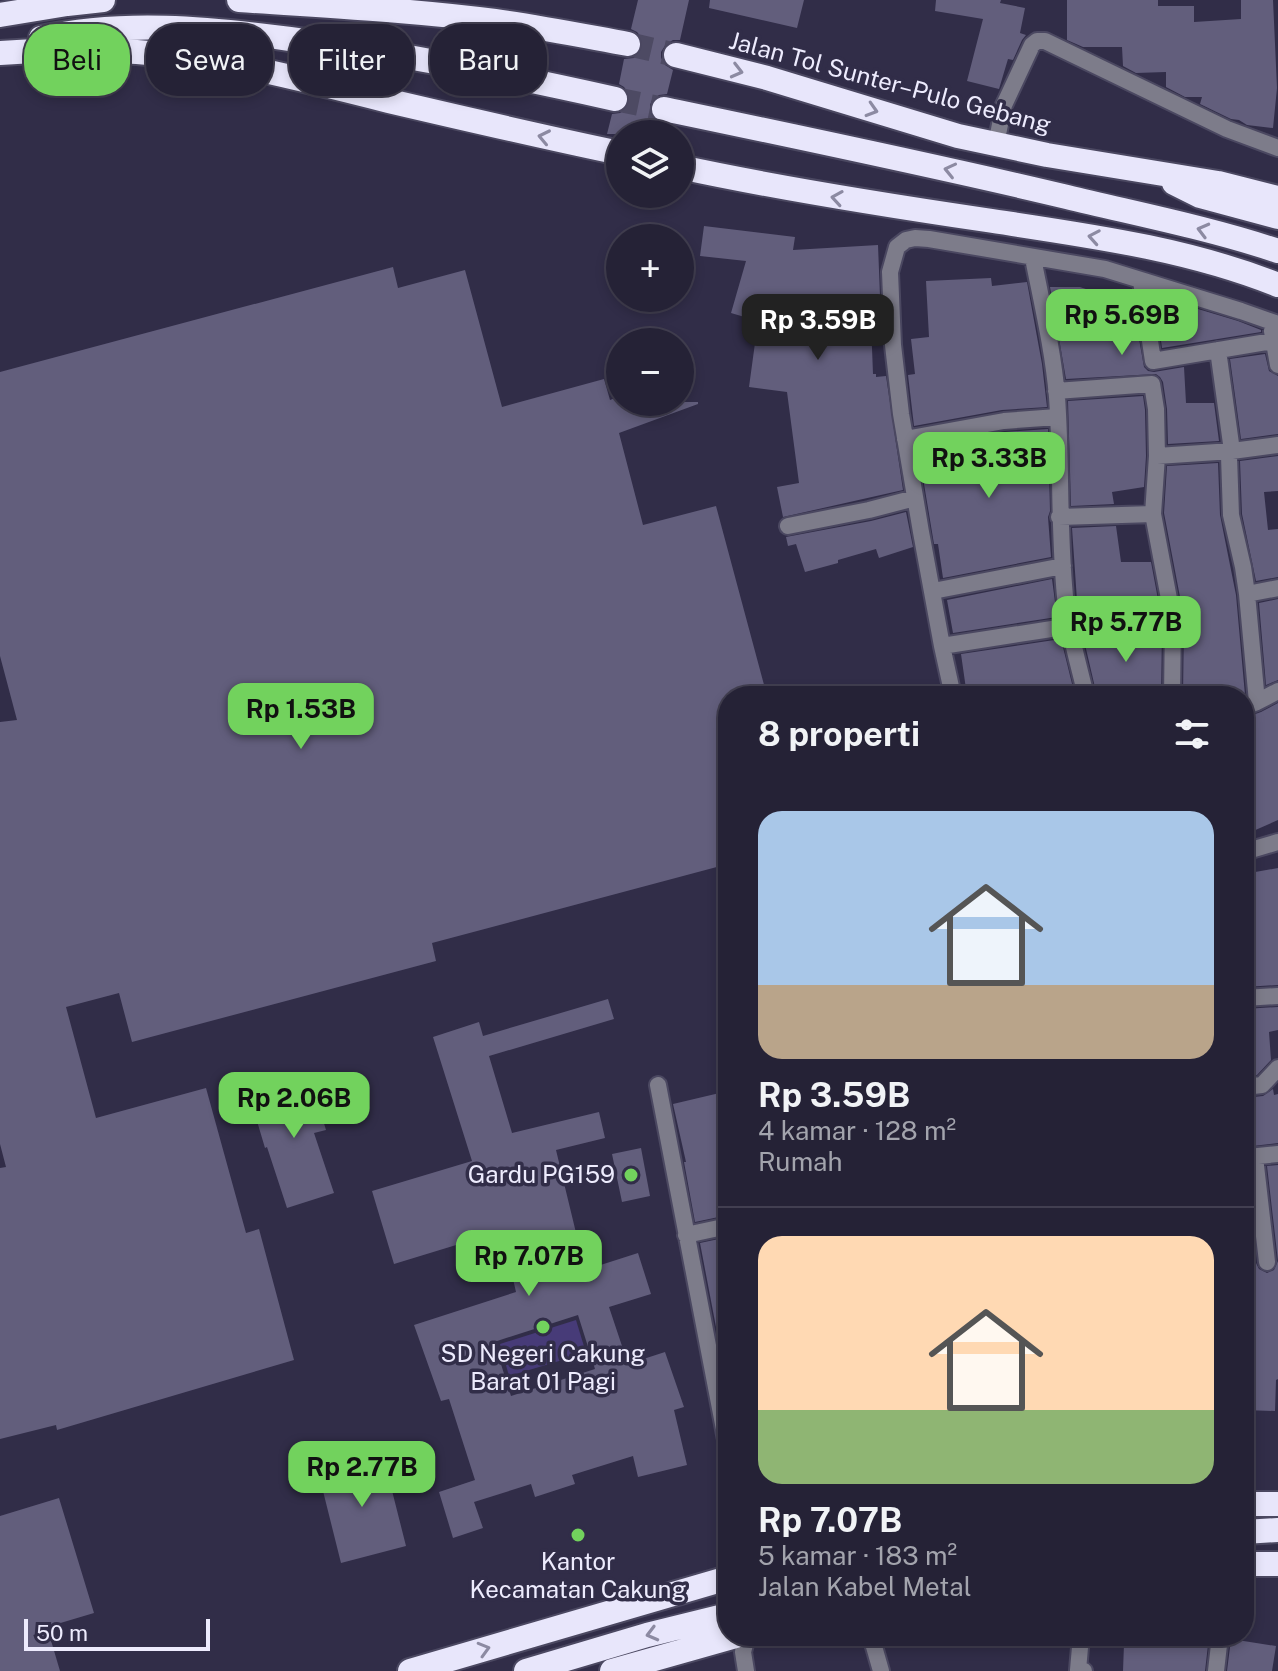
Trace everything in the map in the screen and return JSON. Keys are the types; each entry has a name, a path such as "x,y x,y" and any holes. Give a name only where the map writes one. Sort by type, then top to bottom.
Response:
{"highway":[{"path":"0,15 103,0"},
{"path":"239,0 497,21 628,44"},
{"path":"0,53 25,42 88,30 150,27 207,29 420,58 615,99"},
{"path":"0,53 93,49 204,60 274,73 606,150"},
{"name":"Jalan Tol Sunter–Pulo Gebang","path":"676,55 996,144 1218,183 1278,198"},
{"path":"664,109 982,177 1204,229 1278,251"},
{"path":"694,170 830,197 1118,242 1211,263 1278,285"},
{"path":"1160,172 1175,184 1200,196 1278,217"},
{"path":"1254,1504 1278,1504"},
{"path":"1254,1531 1278,1530"},
{"path":"1254,1564 1278,1564"},
{"path":"410,1671 718,1581"},
{"path":"526,1671 718,1617"},
{"path":"612,1671 718,1641"}],"street":[{"path":"996,144 1004,105 1032,45 1045,41 1227,129 1278,148"},
{"path":"951,686 894,368 890,272 897,247 915,238 954,243 1085,265 1141,281 1275,323 1273,341 1278,365"},
{"path":"1033,258 1056,391 1059,517 1067,610 1084,686"},
{"path":"1141,281 1153,361 1273,341"},
{"path":"1218,350 1232,451 1229,456 1231,515 1247,594 1250,686"},
{"path":"1056,391 1152,384 1157,456 1153,514 1173,620 1172,686"},
{"path":"905,439 1004,421 1057,417"},
{"path":"1157,456 1278,445"},
{"path":"788,526 915,498"},
{"path":"1059,517 1153,514"},
{"path":"933,591 1063,566"},
{"path":"1247,594 1278,588"},
{"path":"942,646 1071,626 1173,620"},
{"path":"1254,703 1278,691"},
{"path":"1254,849 1278,842"},
{"path":"1254,997 1278,996"},
{"path":"1254,1086 1262,1085 1278,1068"},
{"path":"658,1085 718,1399"},
{"path":"1254,1157 1278,1154"},
{"path":"1254,1182 1267,1262"},
{"path":"686,1235 718,1228"},
{"path":"744,1646 746,1671"},
{"path":"874,1646 881,1671"},
{"path":"1080,1646 1078,1670 1084,1671"},
{"path":"1216,1671 1219,1646"}],"shaded area":[{"path":"576,1320 586,1353 509,1376 500,1344"}],"building":[{"path":"638,0 689,0 680,40 666,44 661,52 665,65 673,70 667,94 659,95 650,105 650,114 654,120 610,120 612,114 625,110 629,103 629,94 619,84 624,59 634,58 643,47 642,38 631,29"},
{"path":"710,0 804,0 797,28 709,8"},
{"path":"936,0 1001,0 1000,3 1025,8 1020,33 1026,35 1013,60 1008,59 999,89 967,81 983,19 935,11"},
{"path":"1067,0 1158,0 1158,6 1194,6 1194,22 1241,19 1241,0 1273,0 1277,88 1273,128 1247,125 1200,104 1202,97 1185,97 1166,87 1166,72 1136,73 1123,66 1122,47 1083,47 1067,40"},
{"path":"704,226 795,237 793,250 878,245 880,296 870,296 873,374 876,377 886,376 903,490 783,517 777,487 799,483 787,392 749,387 758,321 731,313 746,261 700,256"},
{"path":"393,267 398,288 465,270 502,407 604,379 606,416 665,416 619,433 643,525 716,506 764,686 718,686 718,867 432,943 436,961 132,1042 119,993 66,1007 96,1118 206,1088 246,1233 259,1229 294,1360 57,1430 56,1425 0,1439 0,1168 6,1167 0,1144 0,722 17,720 0,656 0,372"},
{"path":"991,278 992,286 1027,282 1047,407 1002,410 914,426 908,375 915,374 911,339 929,337 926,281"},
{"path":"1050,287 1080,287 1133,305 1144,367 1154,372 1184,367 1186,403 1214,403 1219,441 1168,444 1163,382 1156,374 1066,379"},
{"path":"1178,303 1238,321 1261,332 1162,348 1156,305"},
{"path":"1265,354 1269,371 1278,376 1278,434 1241,439 1230,359"},
{"path":"1143,396 1144,487 1112,492 1114,504 1071,506 1068,401"},
{"path":"1048,429 1051,557 943,578 938,544 934,544 918,448 1005,432"},
{"path":"1278,456 1278,491 1264,492 1268,530 1278,529 1278,577 1256,581 1242,514 1240,461"},
{"path":"1218,463 1220,515 1236,595 1244,686 1183,686 1184,618 1164,513 1167,466"},
{"path":"906,512 913,547 879,558 876,549 805,572 796,544 788,546 786,537"},
{"path":"1116,526 1121,562 1151,562 1160,610 1078,615 1072,528"},
{"path":"1052,579 1057,617 953,633 947,600"},
{"path":"1278,599 1278,680 1266,685 1259,603"},
{"path":"1162,632 1161,686 1095,686 1083,636"},
{"path":"1061,639 1073,686 966,686 961,654"},
{"path":"1278,703 1278,820 1254,831 1254,714"},
{"path":"1278,868 1278,985 1254,986 1254,872"},
{"path":"608,999 614,1019 489,1056 512,1133 599,1112 605,1138 556,1150 585,1270 638,1253 651,1294 609,1307 628,1364 665,1352 684,1407 674,1410 687,1465 638,1477 633,1456 572,1475 575,1484 535,1497 531,1484 474,1502 483,1528 453,1538 439,1492 475,1480 449,1399 441,1401 414,1325 516,1292 502,1231 394,1264 372,1191 472,1161 433,1037 479,1022 483,1036","holes":["578,1315 595,1369 511,1396 494,1342"]},
{"path":"1278,1007 1278,1030 1269,1032 1271,1060 1254,1075 1254,1008"},
{"path":"310,1077 326,1130 314,1133 334,1193 287,1208 249,1094"},
{"path":"1273,1089 1274,1095 1278,1094 1278,1143 1254,1146 1254,1097 1263,1096"},
{"path":"718,1093 718,1217 695,1222 673,1104"},
{"name":"Gardu PG159","path":"641,1148 650,1196 622,1202 612,1154"},
{"path":"1278,1165 1278,1261 1267,1166"},
{"path":"718,1239 718,1338 700,1243"},
{"path":"1254,1247 1259,1269 1267,1273 1274,1270 1278,1261 1275,1411 1254,1410"},
{"path":"383,1455 406,1546 341,1563 318,1471"},
{"path":"59,1498 94,1613 47,1627 60,1671 0,1671 0,1516"},
{"path":"1254,1643 1276,1646 1272,1671 1227,1671 1230,1646 1254,1646"},
{"path":"1124,1646 1208,1646 1205,1671 1123,1671"}],"tunnel":[{"path":"628,44 676,55"},
{"path":"615,99 664,109"}],"place":[{"name":"Gardu PG159","path":"631,1175"},
{"name":"SD Negeri Cakung Barat 01 Pagi","path":"543,1327"},
{"name":"Kantor Kecamatan Cakung","path":"578,1535"}]}
